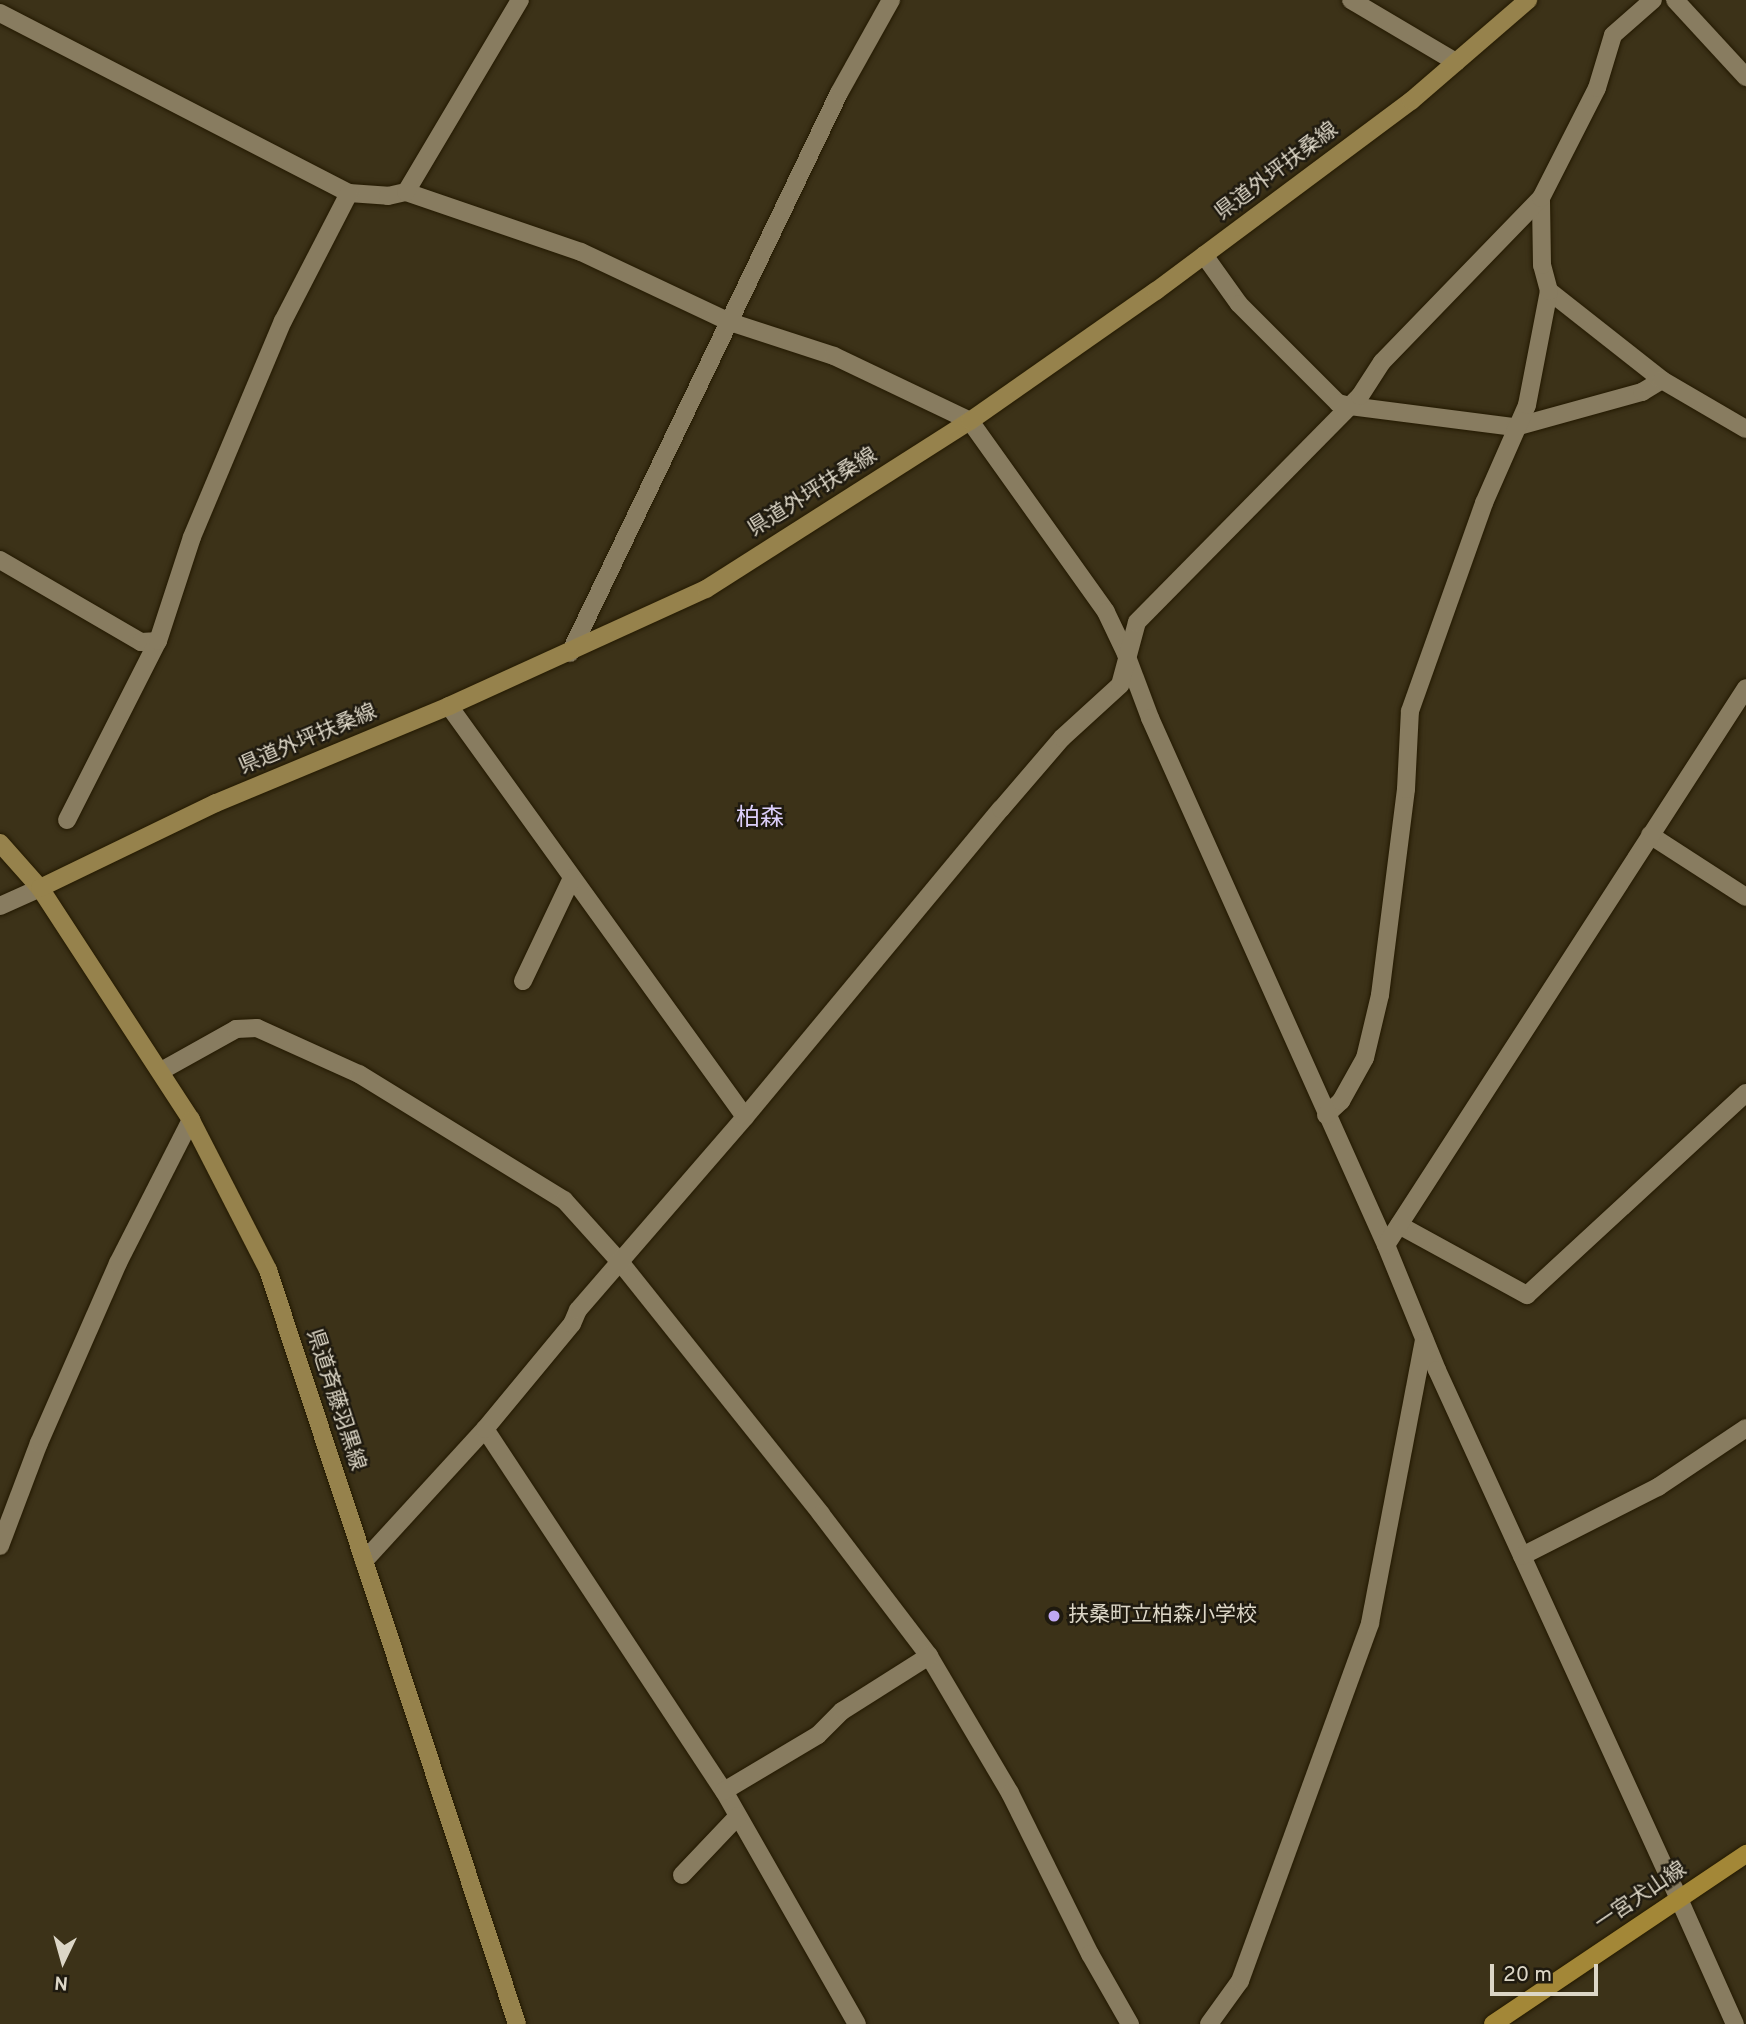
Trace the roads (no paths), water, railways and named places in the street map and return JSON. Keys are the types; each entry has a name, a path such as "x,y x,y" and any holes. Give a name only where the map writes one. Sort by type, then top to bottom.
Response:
{"main road":[{"name":"県道外坪扶桑線","path":"40,888 216,803 449,706 706,589 970,421 1204,254 1411,101 1528,0"},
{"name":"県道斉藤羽黒線","path":"0,843 40,888 161,1072 191,1120 268,1270 517,2024"},
{"name":"一宮犬山線","path":"1493,2024 1746,1854"}],"street":[{"path":"406,192 520,0"},
{"path":"570,653 839,93 891,0"},
{"path":"1351,0 1456,62"},
{"path":"364,1561 485,1429 572,1324 578,1310 745,1116 1062,738 1120,685 1126,653 1138,622 1350,406 1382,362 1541,198 1592,100 1613,35 1653,0"},
{"path":"1675,0 1746,77"},
{"path":"0,13 349,193 388,196 406,192 581,252 730,322 834,356 970,421 1106,612 1126,653 1150,718 1385,1245 1424,1339 1735,2024"},
{"path":"67,820 158,640 192,537 283,321 349,193"},
{"path":"1326,1115 1341,1101 1365,1058 1380,995 1406,789 1410,710 1438,625 1515,428 1527,405 1549,291 1542,265 1541,198"},
{"path":"1204,254 1239,304 1338,403 1515,428 1642,393 1662,380"},
{"path":"1549,291 1662,380 1746,429"},
{"path":"0,561 141,642 158,640"},
{"path":"1385,1245 1746,688"},
{"path":"449,706 745,1116"},
{"path":"1650,835 1746,897"},
{"path":"523,981 572,878"},
{"path":"0,906 40,888"},
{"path":"161,1072 236,1030 257,1028 359,1074 564,1200 620,1262 821,1514 929,1656 1010,1793 1090,1954 1130,2024"},
{"path":"1399,1225 1527,1295 1746,1093"},
{"path":"0,1546 39,1443 118,1263 191,1120"},
{"path":"1209,2024 1240,1981 1370,1623 1424,1339"},
{"path":"1522,1556 1658,1488 1746,1428"},
{"path":"485,1429 723,1791 857,2024"},
{"path":"723,1791 818,1735 842,1711 929,1656"},
{"path":"682,1875 738,1816"}],"place":[{"name":"扶桑町立柏森小学校","path":"1054,1616"}],"district":[{"name":"柏森","path":"760,820"}]}
